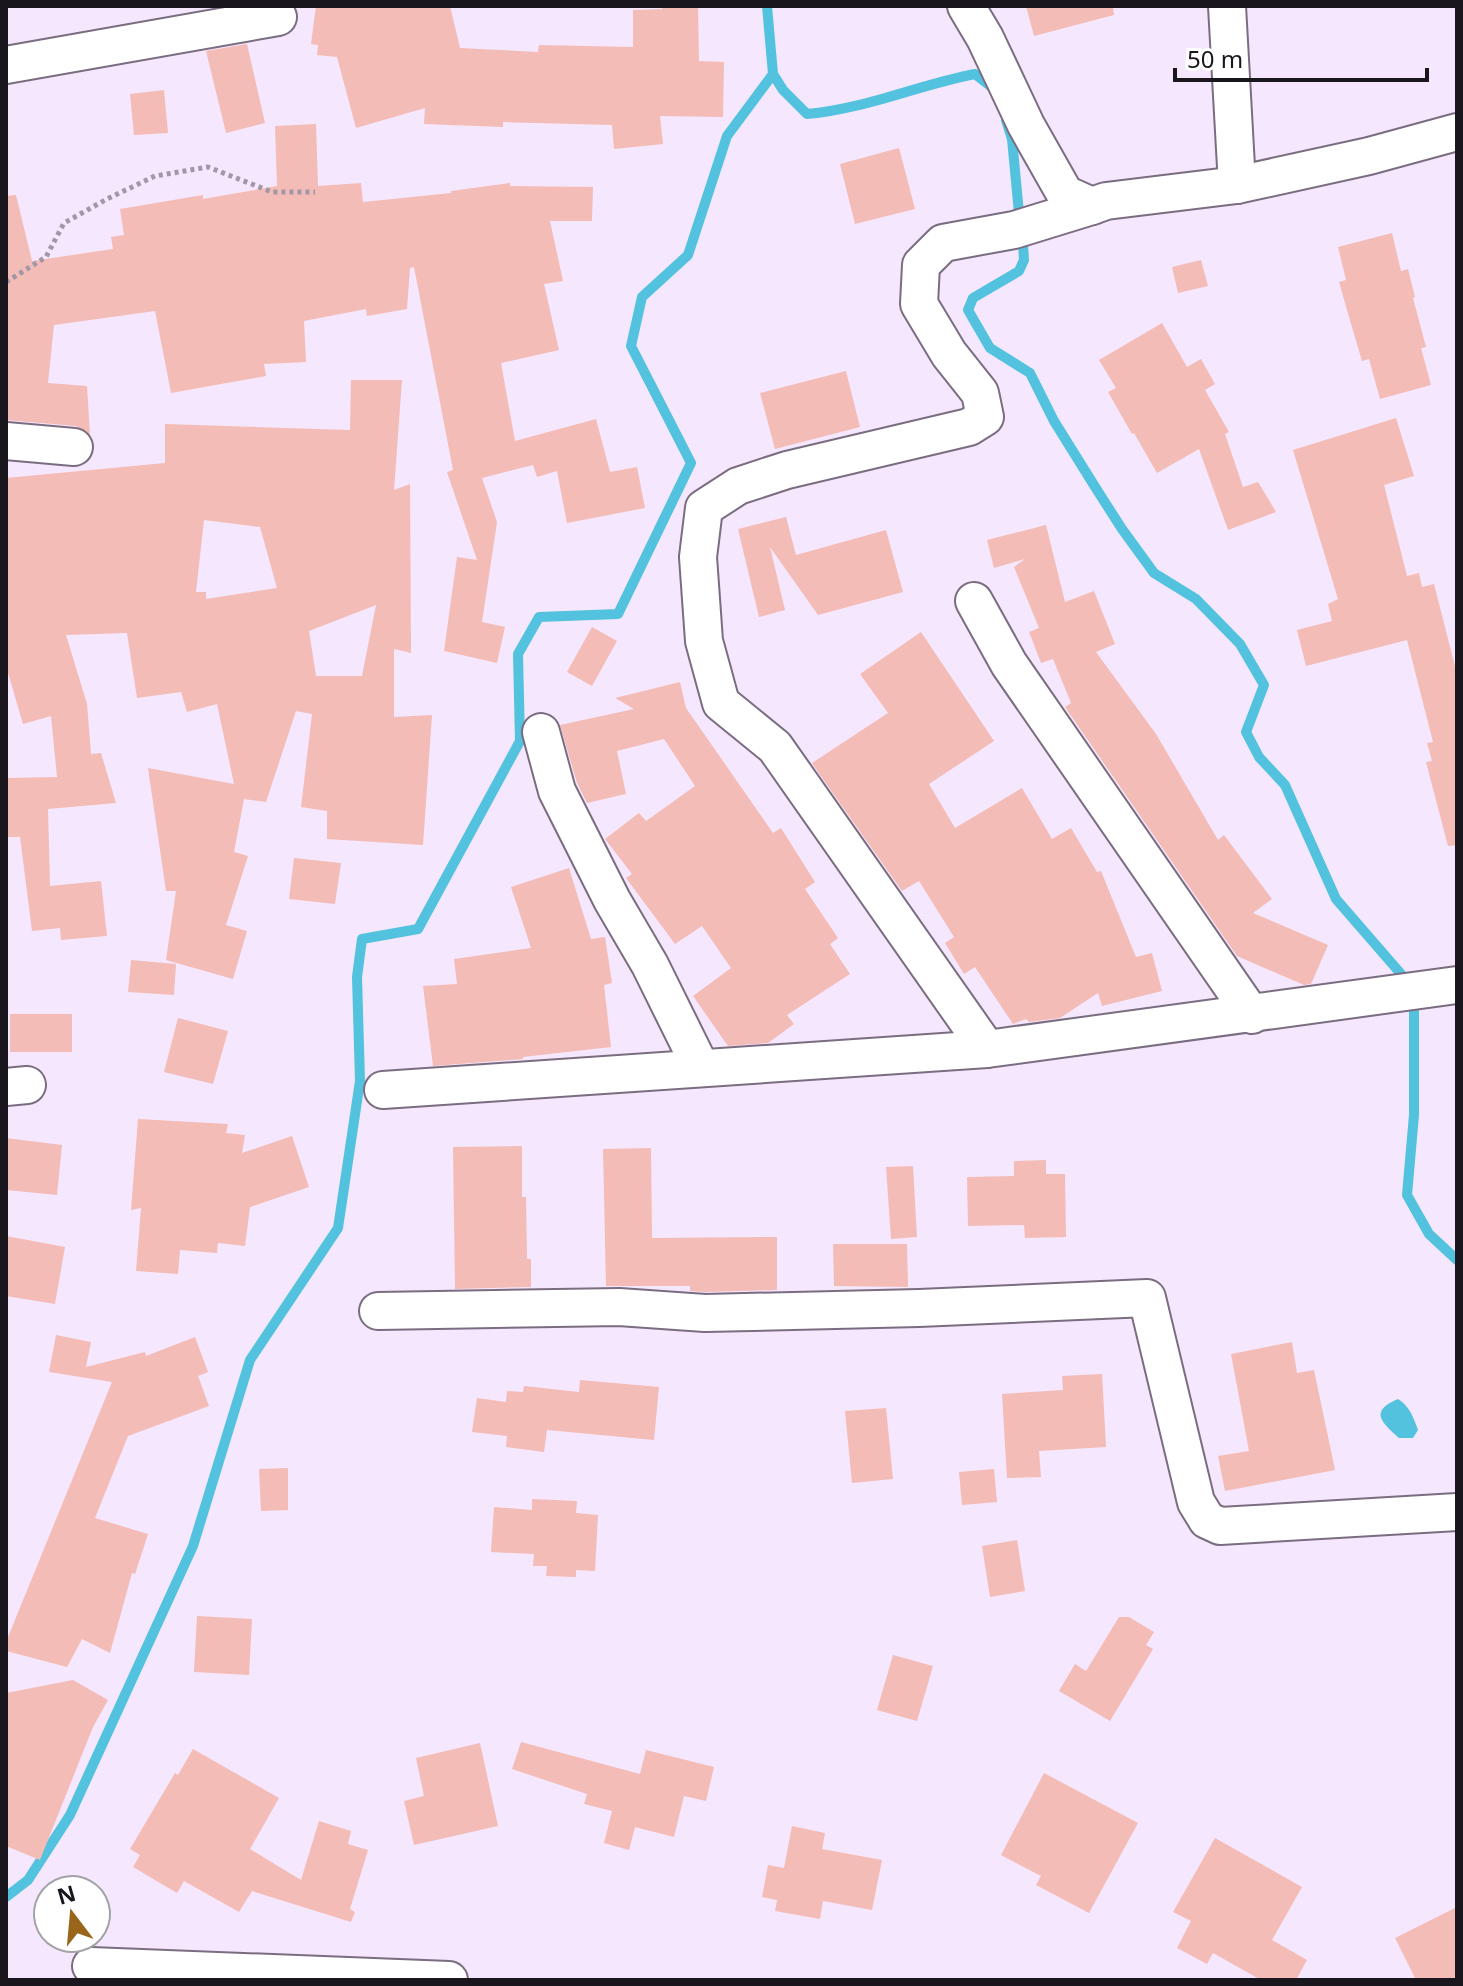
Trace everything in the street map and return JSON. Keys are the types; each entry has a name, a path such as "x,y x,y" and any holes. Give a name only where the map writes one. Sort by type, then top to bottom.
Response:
{"street":[{"path":"966,6 1065,194 1092,206"},
{"path":"1227,6 1237,185"},
{"path":"6,65 278,17"},
{"path":"987,1049 775,747 721,703 704,641 698,557 704,508 738,486 787,470 969,427 985,417 980,393 949,354 919,304 921,265 943,243 1014,230 1106,201 1237,185 1369,156 1457,132"},
{"path":"6,441 74,447"},
{"path":"974,601 1009,664 1252,1015"},
{"path":"541,732 557,791 701,1068"},
{"path":"383,1090 987,1049 1457,985"},
{"path":"378,1311 619,1307 720,1313 1147,1298 1196,1502 1207,1520 1220,1526 1267,1525 1457,1512"},
{"path":"91,1966 449,1980"}],"path":[{"path":"6,282 46,257 64,223 155,176 208,167 272,192 315,192"}],"water":[{"path":"1398,1399 1408,1409 1418,1430 1413,1438 1399,1438 1381,1417 1383,1408"}],"building":[{"path":"316,6 450,6 460,48 538,52 539,45 633,47 633,10 698,6 699,61 724,62 723,117 660,116 663,144 614,149 612,125 503,122 503,127 424,124 425,108 356,128 337,57 317,55 318,45 311,44"},
{"path":"1026,6 1113,6 1114,15 1034,36"},
{"path":"247,44 265,123 226,133 206,51"},
{"path":"164,90 168,133 134,135 130,94"},
{"path":"316,124 318,186 361,183 363,202 510,183 510,186 593,187 592,221 550,221 563,281 544,284 559,350 501,363 515,441 596,419 610,472 637,467 645,508 567,523 557,471 537,477 533,465 482,478 497,522 482,622 505,627 497,663 444,651 457,557 477,560 447,472 453,470 414,267 410,268 407,309 367,316 366,309 304,321 306,362 264,364 266,376 171,393 155,311 54,325 48,383 87,386 90,435 76,426 6,420 6,196 16,195 32,261 113,249 111,237 124,235 120,209 277,186 275,126"},
{"path":"899,148 915,209 855,224 840,164"},
{"path":"1392,233 1401,271 1408,269 1426,347 1421,348 1431,385 1380,399 1369,359 1362,361 1339,282 1346,280 1338,247"},
{"path":"1201,260 1208,286 1178,293 1172,267"},
{"path":"1162,323 1187,367 1201,359 1215,384 1205,390 1229,432 1225,434 1243,487 1258,482 1276,512 1228,530 1199,449 1157,473 1132,434 1108,392 1116,388 1099,360"},
{"path":"846,371 860,427 775,449 760,393"},
{"path":"351,380 402,380 394,490 410,484 411,653 394,649 394,717 432,715 423,845 327,839 327,811 301,807 312,714 296,711 266,802 244,799 234,852 248,856 226,925 247,931 233,979 166,960 176,891 166,891 148,768 234,784 217,704 187,712 181,692 137,698 127,633 66,635 87,704 91,754 101,753 116,803 48,809 50,886 101,881 107,936 61,940 60,928 32,931 20,837 6,837 6,778 57,777 51,716 23,724 6,666 6,478 165,463 165,424 350,430","holes":["204,520 260,527 277,588 206,599 206,592 196,592","376,605 362,676 316,676 309,631"]},
{"path":"1396,418 1414,476 1384,485 1407,576 1419,573 1422,587 1434,584 1457,674 1457,845 1448,846 1426,762 1432,761 1427,743 1433,742 1407,640 1306,666 1297,630 1332,621 1328,604 1338,599 1293,450"},
{"path":"786,517 796,555 886,530 903,592 818,615 770,547 785,610 759,617 738,529"},
{"path":"1046,525 1065,602 1094,591 1115,644 1096,652 1156,734 1218,840 1224,835 1272,899 1253,913 1328,945 1311,984 1304,985 1237,956 1065,707 1071,703 1053,659 1041,663 1029,632 1039,628 1014,567 1025,559 994,568 987,540"},
{"path":"592,627 617,641 592,686 567,672"},
{"path":"921,632 994,741 929,784 955,828 1022,788 1052,839 1071,828 1097,872 1101,871 1136,957 1152,953 1162,991 1102,1006 1098,993 1060,1018 1029,1022 1026,1019 1013,1024 975,967 964,974 945,943 954,937 919,881 902,891 820,775 812,763 888,713 860,674"},
{"path":"680,682 686,708 773,833 781,828 815,882 805,889 838,938 830,944 850,974 787,1015 794,1024 768,1043 728,1046 693,996 731,968 702,926 675,944 626,878 632,874 605,839 639,813 646,821 695,786 664,739 617,751 626,794 587,803 577,783 560,725 634,709 615,698"},
{"path":"294,858 341,863 335,904 289,899"},
{"path":"569,868 591,939 605,937 612,983 604,985 611,1047 523,1059 433,1066 423,986 457,984 454,959 531,948 511,887"},
{"path":"131,960 176,964 174,995 128,992"},
{"path":"10,1014 72,1014 72,1052 10,1052"},
{"path":"178,1018 228,1031 213,1084 164,1072"},
{"path":"138,1119 228,1124 226,1133 245,1135 242,1153 292,1136 309,1187 250,1207 245,1246 218,1243 217,1253 180,1250 178,1274 136,1271 141,1208 131,1210"},
{"path":"6,1138 62,1145 57,1195 6,1190"},
{"path":"522,1146 522,1197 526,1197 527,1259 531,1259 531,1287 455,1289 453,1147"},
{"path":"651,1148 652,1238 777,1237 777,1290 705,1292 690,1291 690,1286 606,1286 603,1149"},
{"path":"1046,1160 1046,1174 1065,1174 1066,1237 1025,1238 1024,1225 968,1226 967,1177 1014,1176 1014,1161"},
{"path":"913,1166 917,1237 891,1239 886,1167"},
{"path":"6,1236 65,1247 55,1304 6,1296"},
{"path":"833,1244 907,1244 908,1287 834,1286"},
{"path":"56,1335 91,1342 86,1367 145,1352 146,1356 195,1337 208,1372 198,1376 209,1406 128,1436 95,1518 148,1534 135,1574 132,1573 110,1653 82,1639 67,1667 6,1651 6,1642 112,1382 49,1372"},
{"path":"1292,1342 1297,1373 1314,1370 1335,1470 1225,1491 1218,1456 1249,1451 1231,1354"},
{"path":"1102,1374 1106,1447 1039,1451 1041,1477 1007,1478 1002,1394 1063,1390 1062,1376"},
{"path":"580,1380 659,1387 654,1440 547,1430 544,1452 506,1447 507,1436 472,1432 477,1398 506,1402 507,1391 523,1392 524,1386 579,1392"},
{"path":"886,1408 893,1479 852,1483 845,1411"},
{"path":"288,1468 288,1510 261,1511 259,1469"},
{"path":"994,1469 997,1502 962,1505 959,1472"},
{"path":"532,1499 577,1501 576,1513 598,1515 595,1571 576,1570 576,1577 546,1576 547,1566 533,1566 534,1554 491,1552 494,1507 532,1510"},
{"path":"1017,1540 1025,1591 990,1597 982,1546"},
{"path":"197,1616 252,1619 249,1675 194,1672"},
{"path":"1119,1617 1129,1617 1154,1632 1146,1645 1153,1649 1110,1721 1059,1691 1075,1664 1086,1671"},
{"path":"893,1655 933,1666 917,1721 877,1710"},
{"path":"73,1680 108,1700 93,1727 40,1860 6,1846 6,1693"},
{"path":"521,1742 640,1774 646,1750 714,1767 706,1801 684,1796 674,1837 635,1827 629,1850 604,1843 612,1811 584,1804 587,1794 512,1769"},
{"path":"480,1743 498,1826 414,1845 404,1801 424,1796 416,1758"},
{"path":"193,1749 279,1798 250,1849 301,1880 319,1821 351,1831 348,1844 368,1850 350,1909 355,1912 351,1922 252,1891 239,1912 184,1881 177,1893 133,1867 140,1855 130,1849 175,1773 178,1775"},
{"path":"1044,1773 1138,1823 1089,1913 1036,1885 1041,1876 1001,1855"},
{"path":"792,1826 825,1833 822,1849 882,1860 872,1910 823,1901 820,1919 775,1911 777,1900 762,1897 768,1865 784,1868"},
{"path":"1215,1838 1302,1887 1272,1940 1307,1960 1296,1980 1261,1980 1213,1953 1207,1964 1177,1948 1191,1921 1173,1912"},
{"path":"1457,1907 1457,1980 1416,1980 1395,1938"}],"waterway":[{"path":"6,1897 28,1880 70,1815 193,1546 250,1360 338,1228 360,1081 357,977 362,939 418,929 520,741 518,654 539,617 618,614 691,463 631,346 642,297 688,255 727,136 773,74 767,6"},
{"path":"773,74 783,90 807,114 850,107 975,74 993,88"},
{"path":"1006,120 1012,139 1019,213"},
{"path":"1023,244 1024,260 1019,271 973,298 968,310 990,348 1030,373 1054,421 1122,529 1154,573 1196,599 1240,644 1264,685 1246,732 1259,757 1285,785 1336,899 1408,982"},
{"path":"1414,1009 1414,1115 1407,1195 1429,1234 1457,1260"}]}
